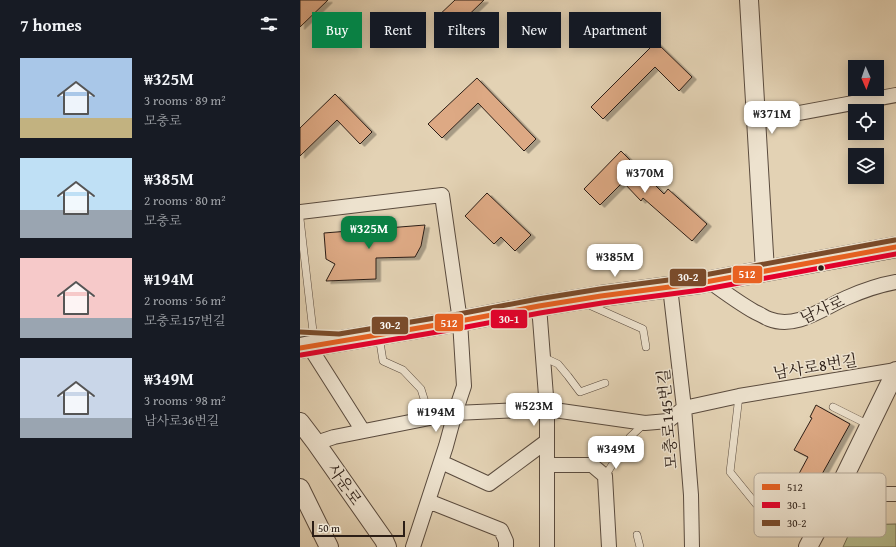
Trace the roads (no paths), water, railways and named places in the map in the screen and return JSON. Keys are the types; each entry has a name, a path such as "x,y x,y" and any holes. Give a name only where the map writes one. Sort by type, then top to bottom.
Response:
{"main road":[{"path":"306,343 339,341 539,306 670,288 896,247"}],"street":[{"path":"749,0 765,271"},
{"path":"756,121 896,95"},
{"path":"300,212 442,195 460,321 464,386 413,547"},
{"name":"남사로","path":"709,281 740,303 769,319 783,322 808,317 864,291 896,282"},
{"name":"모충로145번길","path":"670,288 684,408 691,495 692,547"},
{"path":"539,306 547,409 547,547"},
{"path":"306,343 363,432"},
{"path":"846,473 896,371"},
{"name":"남사로8번길","path":"684,408 739,396 896,371"},
{"path":"316,443 334,437 455,413 547,409 645,423 668,421 684,408"},
{"name":"사운로","path":"300,422 384,540 387,547"},
{"path":"441,462 489,484 547,441"},
{"path":"547,465 592,465 605,476 609,547"},
{"path":"300,488 329,547"},
{"path":"428,501 501,530 506,542 506,547"},
{"path":"808,547 813,537"}],"lane":[{"path":"300,219 306,343"},
{"path":"578,300 643,330 646,347"},
{"path":"378,335 383,361 403,370 421,389 430,418"},
{"path":"543,357 558,364 580,392 605,383"},
{"path":"739,396 730,472 754,502"},
{"path":"834,407 869,426"},
{"path":"605,476 630,437 645,423"},
{"path":"637,535 640,547"}]}
